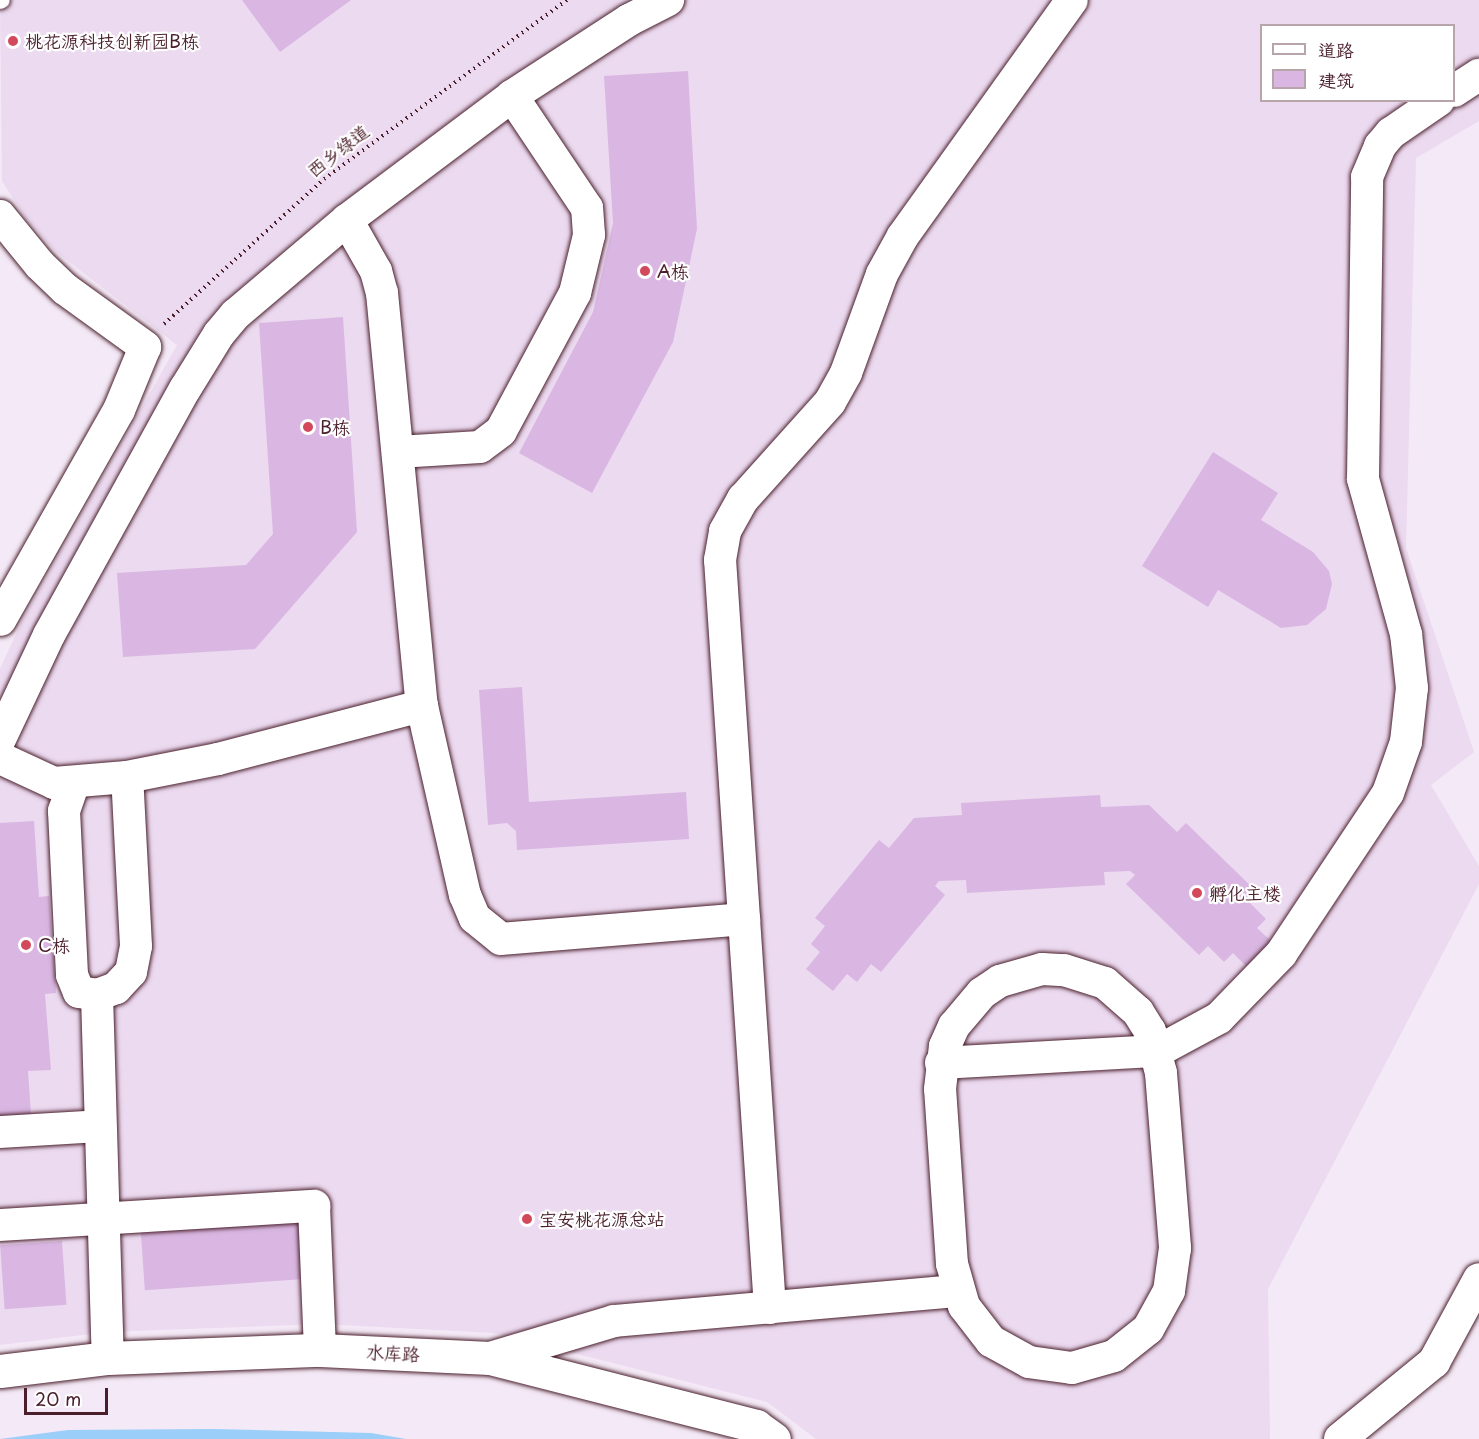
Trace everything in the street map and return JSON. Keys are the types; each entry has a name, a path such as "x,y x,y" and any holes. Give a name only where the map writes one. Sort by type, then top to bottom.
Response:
{"street":[{"path":"0,739 54,624 219,334 236,314 347,220 512,96 629,20 668,0"},
{"path":"770,1308 720,560 725,531 743,499 830,402 846,373 882,274 903,236 1072,0"},
{"path":"1455,90 1479,75"},
{"path":"398,452 480,447 501,430 575,293 589,235 587,208 512,96"},
{"path":"941,1063 1158,1051 1219,1018 1262,977 1375,817 1401,759 1411,715 1411,660 1363,479 1367,177 1380,146 1390,133 1436,102"},
{"path":"0,216 40,265 65,289 145,347 119,410 0,620"},
{"path":"347,220 376,271 382,293 422,706 465,896 475,918 487,931 501,939 744,919"},
{"path":"0,758 54,783 127,777 218,759 422,706"},
{"path":"74,782 64,811 72,975 78,992 97,995 116,988 131,972 136,946 127,777"},
{"path":"1042,969 1064,970 1105,983 1138,1012 1158,1051 1174,1270 1160,1311 1148,1329 1132,1344 1103,1360 1072,1368 1050,1367 1018,1358 991,1341 976,1325 958,1292 951,1241 941,1063 954,1026 982,993 1011,977 1042,969"},
{"path":"97,995 108,1358"},
{"path":"0,1132 100,1126"},
{"path":"0,1225 314,1206 320,1350"},
{"path":"1340,1439 1434,1362 1479,1279"},
{"path":"490,1358 614,1321 958,1292"},
{"name":"水库路","path":"0,1371 108,1358 320,1350 490,1358 761,1434"}],"path":[{"name":"西乡绿道","path":"145,347 175,312 324,179 567,0"}],"shaded area":[{"path":"0,0 1479,0 1479,121 1416,158 1406,548 1474,752 1431,785 1479,866 1479,884 1268,1289 1270,1439 816,1439 767,1402 494,1333 321,1324 107,1332 0,1345 0,669 22,621 177,345 55,251 25,217 2,181"}],"water":[{"path":"213,1429 371,1433 406,1439 0,1439 68,1430"}],"building":[{"path":"242,0 351,0 280,52"},
{"name":"A栋","path":"688,71 697,229 673,342 592,493 519,453 593,312 613,223 604,76"},
{"name":"B栋","path":"343,317 357,532 255,649 123,657 117,573 246,565 273,534 259,323"},
{"path":"1213,452 1278,493 1261,520 1313,552 1329,571 1332,584 1326,609 1307,625 1281,628 1218,590 1208,607 1142,566"},
{"path":"522,687 529,802 686,792 689,839 517,850 516,831 507,823 488,825 479,690"},
{"name":"孵化主楼","path":"1100,795 1101,807 1149,805 1177,832 1186,823 1258,893 1249,902 1266,919 1257,928 1273,943 1248,968 1233,953 1224,962 1208,946 1199,955 1126,884 1135,875 1130,871 1104,872 1105,885 967,893 966,880 939,881 935,886 945,895 881,972 871,964 857,982 847,974 833,991 806,969 820,952 811,944 825,926 815,918 879,840 889,848 914,818 962,815 961,803"},
{"name":"C栋","path":"34,821 39,897 49,896 56,993 45,994 51,1070 28,1071 32,1128 0,1130 0,823"},
{"path":"303,1215 307,1279 145,1290 140,1226"},
{"path":"62,1241 66,1305 5,1309 0,1245"}],"place":[{"name":"桃花源科技创新园B栋","path":"13,41"},
{"name":"A栋","path":"645,271"},
{"name":"B栋","path":"308,427"},
{"name":"孵化主楼","path":"1197,893"},
{"name":"C栋","path":"26,945"},
{"name":"宝安桃花源总站","path":"527,1219"}]}
